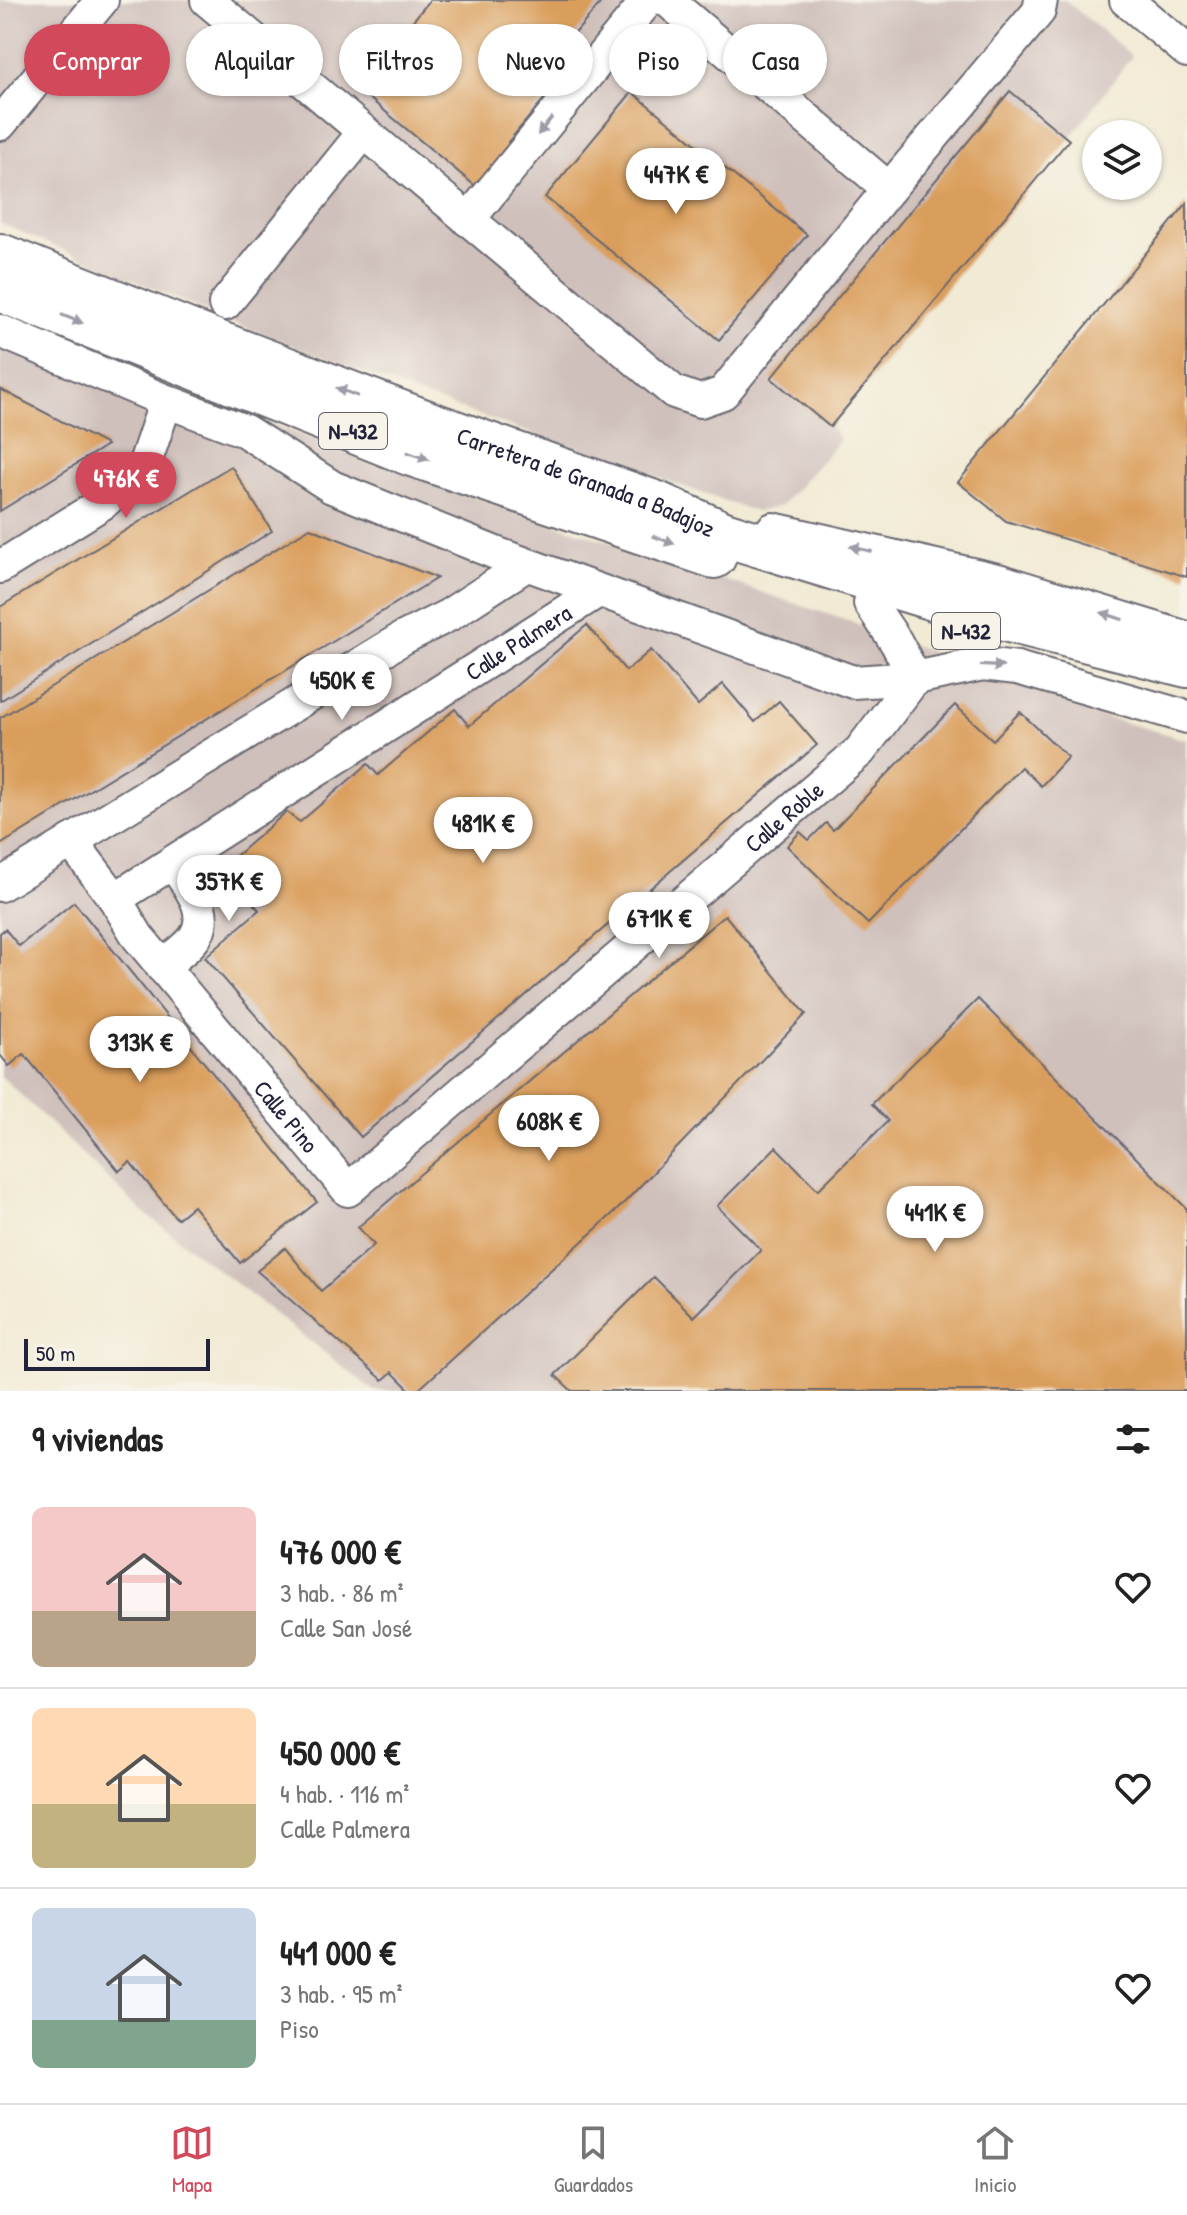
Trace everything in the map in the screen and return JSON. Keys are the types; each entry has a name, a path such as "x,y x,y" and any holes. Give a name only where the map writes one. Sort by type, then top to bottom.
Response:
{"highway":[{"name":"Carretera de Granada a Badajoz","path":"0,256 212,341 435,426 657,504 739,539 989,615 1187,665"},
{"name":"Carretera de Granada a Badajoz","path":"0,289 412,454 712,556 1061,658 1187,685"}],"street":[{"path":"0,124 102,0"},
{"path":"207,0 674,392 700,401 723,393 1039,11 1041,0"},
{"path":"468,220 648,0"},
{"path":"667,0 889,189"},
{"path":"1126,0 1187,51"},
{"path":"225,304 364,132"},
{"path":"0,331 245,431 332,487 512,559 853,682 915,678 983,664 1017,668 1187,717"},
{"path":"0,567 103,503 144,466 166,401"},
{"path":"657,504 998,580 1187,638"},
{"path":"0,885 403,638 438,604 512,559"},
{"name":"Calle Palmera","path":"115,899 598,591"},
{"path":"870,603 915,678"},
{"path":"1061,658 1114,679 1187,701"},
{"name":"Calle Roble","path":"348,1190 860,751 915,678"},
{"name":"Calle Pino","path":"71,841 115,899 138,937 348,1190"},
{"path":"162,967 195,938 201,922 200,904 173,863"}],"shaded area":[{"path":"0,0 1065,0 1132,56 1069,140 831,426 840,440 781,506 756,512 421,395 229,321 0,223"},
{"path":"0,320 52,344 456,491 857,624 1112,719 1187,740 1187,1391 374,1391 142,1211 0,1075"}],"building":[{"path":"430,0 603,0 583,24 478,24 478,96 547,96 508,142 514,147 479,189 367,96 462,96 462,24 410,24"},
{"path":"1010,91 1069,140 830,427 771,378"},
{"path":"629,96 637,96 807,235 719,340 545,197"},
{"path":"1187,203 1187,577 1006,521 958,482"},
{"path":"0,389 107,445 0,511"},
{"path":"231,466 272,531 0,701 0,607"},
{"path":"310,528 437,578 0,845 0,718"},
{"path":"587,625 626,671 651,650 698,705 723,684 755,722 779,701 817,745 361,1137 205,957 259,910 222,868 286,812 300,822 368,764 378,775 455,709 469,726"},
{"path":"955,705 993,740 1020,712 1068,757 1041,786 1021,767 868,924 787,846 800,832 809,840 826,823 833,830"},
{"path":"74,902 317,1202 240,1263 193,1206 177,1219 130,1162 119,1171 24,1054 9,1066 0,1055 0,933 5,929 19,946"},
{"path":"725,915 806,1014 619,1208 417,1391 411,1391 392,1372 383,1380 257,1271 285,1248 321,1291 374,1245 358,1227"},
{"path":"978,999 1187,1209 1187,1391 572,1391 555,1375 654,1277 694,1317 761,1250 717,1206 776,1147 818,1190 888,1121 872,1104"}]}
